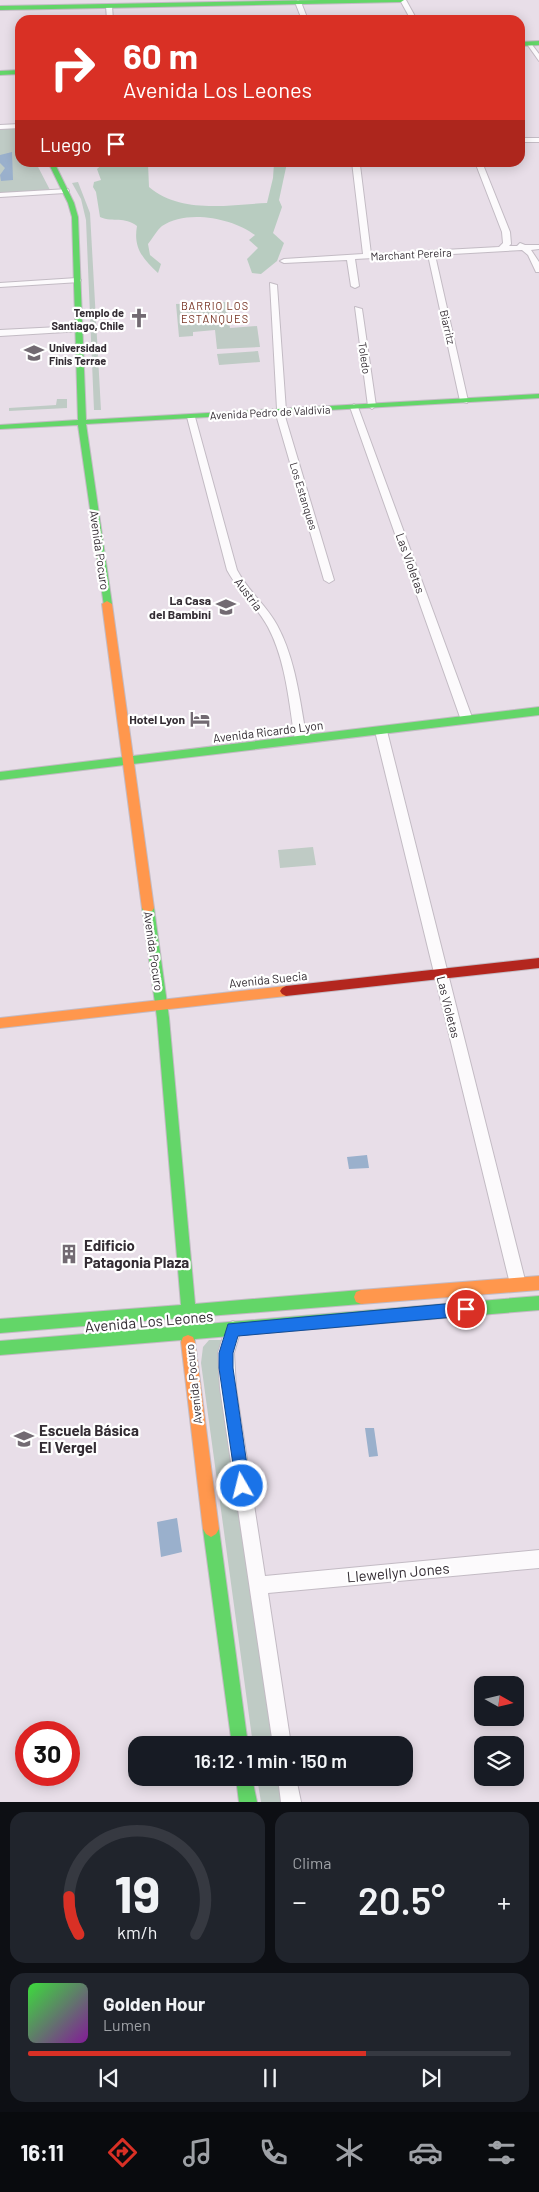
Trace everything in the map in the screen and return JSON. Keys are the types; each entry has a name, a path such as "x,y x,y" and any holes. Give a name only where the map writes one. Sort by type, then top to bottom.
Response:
{"main road":[{"path":"0,8 30,4 109,6 182,2 402,0"},
{"path":"0,73 15,72"},
{"name":"Avenida Pocuro","path":"54,167 66,191 75,217 82,423 162,1005 188,1310 188,1354 239,1736"},
{"name":"Avenida Pedro de Valdivia","path":"0,427 539,396"},
{"name":"Avenida Ricardo Lyon","path":"0,776 539,711"},
{"name":"Avenida Suecia","path":"0,1023 539,963"},
{"name":"Avenida Los Leones","path":"0,1326 539,1282"},
{"name":"Avenida Los Leones","path":"0,1348 539,1303"},
{"path":"245,1786 248,1802"}],"street":[{"path":"402,0 411,15"},
{"path":"298,2 302,15"},
{"path":"109,6 110,15"},
{"path":"530,44 539,59"},
{"path":"0,127 15,126"},
{"path":"525,140 539,140"},
{"path":"356,167 367,257"},
{"path":"480,167 506,232 507,244 502,248"},
{"path":"0,195 66,191"},
{"path":"506,232 531,254 539,270"},
{"name":"Marchant Pereira","path":"284,261 539,247"},
{"name":"Biarritz","path":"431,253 464,401"},
{"path":"351,257 355,286"},
{"path":"0,285 77,280"},
{"name":"Los Estanques","path":"273,285 280,411 329,580"},
{"name":"Toledo","path":"358,309 372,406"},
{"path":"0,332 79,329"},
{"name":"Las Violetas","path":"354,407 468,720"},
{"name":"Austria","path":"191,417 232,570 240,584 271,624 280,643 301,740"},
{"name":"Las Violetas","path":"381,730 518,1284"},
{"path":"233,1329 226,1353 227,1381 281,1736"},
{"name":"Llewellyn Jones","path":"257,1585 539,1559"},
{"path":"288,1786 291,1802"}],"shaded area":[{"path":"15,127 15,167 38,167 50,190 0,193 0,129"},
{"path":"78,182 90,213 101,410 94,410 86,220 81,199 72,183"},
{"path":"226,302 230,328 257,326 260,347 217,349 215,330 193,332 193,336 179,337 176,304"},
{"path":"258,351 260,362 219,365 217,354"},
{"path":"57,399 67,399 67,408 9,411 9,408 56,405"},
{"path":"313,847 316,865 280,868 278,850"},
{"path":"209,1340 223,1340 275,1736 252,1736 201,1363 203,1347"},
{"path":"258,1786 282,1786 284,1802 261,1802"}],"green space":[{"path":"99,167 148,167 149,187 162,196 190,204 221,206 267,203 274,167 286,167 279,200 282,207 273,233 284,243 277,261 261,274 252,273 247,259 258,248 249,240 255,235 235,224 222,220 196,217 184,218 162,226 148,244 150,255 161,264 158,273 140,252 136,241 137,226 128,221 110,220 100,217 96,192 93,187 94,182 101,180 97,169"}],"water":[{"path":"12,152 13,180 1,181 0,175 5,168 0,163 0,155"},
{"path":"367,1155 369,1168 349,1169 347,1157"},
{"path":"365,1428 374,1428 378,1456 369,1457"},
{"path":"177,1518 182,1552 161,1557 157,1522"}],"traffic: fast":[{"path":"0,8 401,0"},
{"path":"525,44 539,43"},
{"path":"0,73 15,72"},
{"path":"53,167 71,203 75,217 82,423 107,604"},
{"path":"0,427 539,396"},
{"path":"0,776 539,711"},
{"path":"148,908 163,1018 188,1290 188,1342"},
{"path":"0,1326 361,1297"},
{"path":"0,1348 539,1303"},
{"path":"211,1529 239,1736"},
{"path":"245,1786 248,1802"}],"traffic: slow":[{"path":"107,604 148,908"},
{"path":"0,1023 286,991"},
{"path":"361,1297 539,1283"},
{"path":"188,1342 211,1529"}],"traffic: jam":[{"path":"286,991 539,963"}],"place":[{"name":"Templo de Santiago, Chile","path":"139,318"},
{"name":"Universidad Finis Terrae","path":"34,353"},
{"name":"La Casa del Bambini","path":"226,607"},
{"name":"Hotel Lyon","path":"200,719"},
{"name":"Edificio Patagonia Plaza","path":"69,1254"},
{"name":"Escuela Básica El Vergel","path":"24,1439"}],"district":[{"name":"BARRIO LOS ESTANQUES","path":"215,311"}],"route":[{"path":"242,1486 226,1368 228,1341 233,1329 466,1309"}]}
